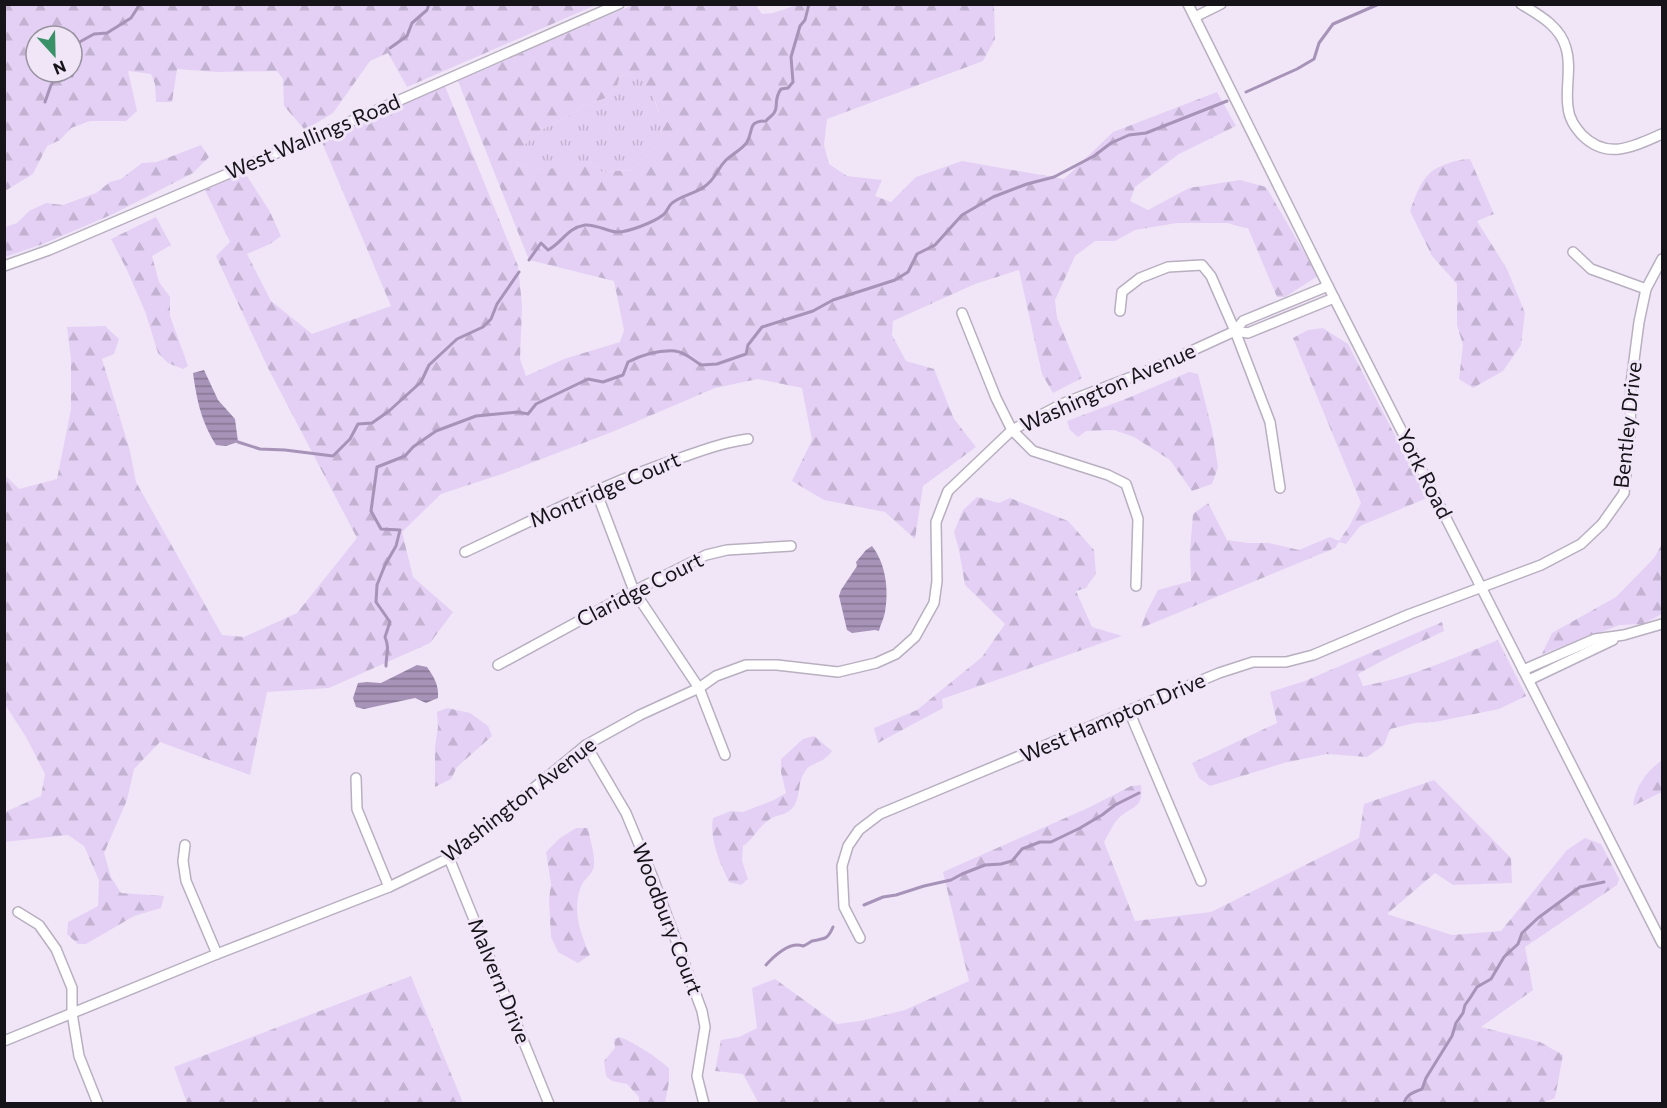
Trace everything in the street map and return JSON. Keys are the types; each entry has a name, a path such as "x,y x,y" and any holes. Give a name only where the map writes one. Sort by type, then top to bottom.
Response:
{"street":[{"name":"West Wallings Road","path":"4,266 59,246 619,4"},
{"name":"York Road","path":"1188,4 1334,298 1662,943"},
{"path":"1194,17 1221,4"},
{"path":"1521,4 1539,15 1560,34 1566,47 1568,64 1568,110 1574,126 1591,144 1614,150 1628,148 1662,134"},
{"path":"1573,252 1591,269 1646,289"},
{"name":"Bentley Drive","path":"1482,586 1541,565 1581,544 1602,524 1624,493 1630,436 1631,383 1638,322 1646,289 1662,259"},
{"path":"1120,311 1122,292 1140,278 1168,267 1202,265 1211,276 1235,331 1270,422 1280,488"},
{"name":"Washington Avenue","path":"4,1041 389,887 448,858 586,745 640,715 699,688 716,676 746,665 777,665 838,672 876,663 896,654 915,637 934,603 937,581 936,522 948,491 1012,430 1064,403 1152,369 1235,331 1243,321 1328,286"},
{"name":"Washington Avenue","path":"1235,331 1248,333 1334,298"},
{"path":"962,313 996,399 1012,430 1034,451 1108,475 1126,484 1138,519 1136,586"},
{"name":"Montridge Court","path":"465,552 596,490 662,464 730,442 748,439"},
{"path":"596,490 633,591 699,688 725,755"},
{"name":"Claridge Court","path":"498,665 633,591 706,555 727,550 791,546"},
{"name":"West Hampton Drive","path":"860,938 844,907 842,866 848,846 859,830 880,814 1219,673 1254,662 1286,662 1313,655 1482,586"},
{"path":"1523,670 1595,639 1624,635 1662,624"},
{"path":"1528,680 1624,635"},
{"path":"1129,711 1201,881"},
{"name":"Woodbury Court","path":"586,745 626,813 653,878 702,1011 705,1027 697,1076 704,1104"},
{"path":"356,778 357,809 389,887"},
{"path":"185,845 183,861 186,881 217,954"},
{"name":"Malvern Drive","path":"448,858 549,1104"},
{"path":"18,912 39,925 56,949 72,988 72,1013 79,1056 98,1104"}],"green space":[{"path":"5,4 596,5 407,87 388,53 370,61 333,113 305,130 284,106 283,79 277,71 216,72 177,69 172,102 156,102 155,84 151,74 128,71 137,111 126,121 90,121 71,128 60,140 47,146 33,174 5,191"},
{"path":"800,4 994,5 995,39 983,61 827,119 824,145 829,164 847,176 882,180 875,196 891,202 916,177 962,161 1064,179 1113,132 1217,92 1236,126 1179,154 1135,187 1130,201 1148,210 1189,188 1240,180 1266,187 1318,276 1285,297 1277,297 1248,228 1228,223 1177,223 1135,230 1115,241 1095,241 1075,256 1055,300 1057,318 1082,378 1053,393 1042,374 1019,270 975,284 893,321 892,335 906,361 934,369 954,419 976,447 923,486 915,539 885,512 824,500 792,481 812,440 802,388 758,379 715,388 612,432 502,474 441,494 402,532 413,577 453,612 430,643 329,688 267,692 250,775 160,742 134,769 127,800 104,853 111,877 121,893 164,896 161,908 134,916 86,944 78,944 67,934 68,922 98,906 99,880 84,846 68,835 4,842 5,812 41,796 45,774 4,699 6,670 4,666 5,475 19,489 57,479 71,409 71,359 67,327 105,326 119,339 114,354 102,359 130,451 136,482 222,635 244,637 297,613 357,538 268,368 216,256 230,242 205,190 245,173 269,210 281,236 270,244 247,254 271,301 312,334 391,306 321,140 445,86 518,266 522,305 520,359 526,376 564,359 620,342 624,330 614,281 529,260 458,81 633,5 756,5 762,14 773,13","holes":["627,72 638,75 657,105 662,141 633,170 602,172 589,162 544,169 518,164 516,152 543,129 587,105 608,97 617,86 619,79"]},
{"path":"627,72 638,74 652,93 661,119 662,141 633,170 602,172 589,162 544,169 518,164 515,152 543,129 587,105 608,97 617,86 619,79"},
{"path":"201,145 209,157 193,173 113,214 43,244 5,257 5,227 17,223 29,211 46,203 63,205 96,193 110,182 121,179 142,163 157,162"},
{"path":"1470,159 1494,214 1477,221 1507,269 1525,313 1521,345 1503,371 1473,388 1459,379 1463,345 1457,325 1457,284 1432,256 1410,211 1426,176 1438,167"},
{"path":"156,217 171,245 152,256 159,282 170,297 170,316 188,366 183,369 168,363 158,353 145,311 111,239"},
{"path":"1323,328 1348,344 1427,498 1360,526 1346,544 1339,542 1335,548 1141,628 1158,590 1191,581 1190,551 1193,514 1208,503 1227,540 1269,543 1299,550 1330,537 1339,541 1350,525 1361,503 1293,338 1308,330"},
{"path":"1189,372 1198,374 1212,429 1218,467 1212,484 1192,491 1170,460 1134,437 1114,430 1086,431 1078,437 1070,430 1067,421"},
{"path":"977,497 999,503 1010,498 1068,521 1094,550 1096,573 1086,588 1076,591 1092,627 1122,636 942,699 943,708 878,743 874,728 917,710 982,657 1005,624 965,585 954,532 963,510"},
{"path":"1662,544 1662,614 1643,624 1620,625 1542,654 1552,633 1616,597 1654,558"},
{"path":"1442,622 1444,631 1358,674 1363,686 1414,673 1498,640 1526,696 1499,709 1390,729 1384,745 1367,757 1327,754 1284,763 1210,786 1199,778 1192,763 1277,723 1270,692 1305,681"},
{"path":"447,708 470,713 488,726 492,736 457,767 451,779 435,787 437,712"},
{"path":"814,736 832,751 825,758 811,765 803,774 794,806 766,822 743,846 742,861 748,879 741,885 729,882 714,842 713,818 731,811 743,812 786,793 781,772 781,759 803,739"},
{"path":"1662,760 1662,792 1633,806 1636,792 1643,780"},
{"path":"1434,780 1511,858 1512,883 1453,885 1435,873 1387,914 1452,935 1501,931 1567,850 1585,838 1601,844 1619,879 1617,885 1525,947 1533,990 1481,1027 1540,1042 1563,1055 1555,1098 1539,1104 759,1104 743,1074 715,1071 721,1040 739,1037 757,1028 752,988 775,979 837,1024 905,1010 969,981 943,872 1090,807 1131,786 1141,785 1138,804 1117,820 1104,842 1135,921 1211,912 1359,838 1364,804"},
{"path":"576,828 588,828 594,861 592,872 581,886 577,904 580,930 590,955 578,963 558,952 551,937 549,900 551,884 546,852 560,838"},
{"path":"411,976 463,1103 187,1103 174,1067"},
{"path":"620,1037 646,1051 669,1068 665,1103 639,1103 639,1097 627,1084 612,1081 606,1076 604,1061 615,1048 614,1039"}],"shaded area":[{"path":"204,370 218,400 235,419 238,442 226,446 216,445 207,428 198,402 193,373"},
{"path":"872,546 877,553 885,578 887,595 884,615 879,631 852,633 847,630 839,596 857,566 856,562"},
{"path":"417,665 427,667 432,674 437,685 438,698 426,703 415,698 364,709 356,707 353,698 358,683 381,683"}],"waterway":[{"path":"45,102 51,85 61,73 72,76 76,44 94,34 107,33 131,18 140,4"},
{"path":"390,48 407,36 412,23 427,10 429,4"},
{"path":"529,260 541,243 548,250 569,232 585,225 621,232 647,224 663,215 675,201 708,184 726,160 745,145 753,124 766,121 773,114 781,89 788,88 793,82 791,57 809,4"},
{"path":"1246,92 1314,59 1319,43 1333,24 1379,4"},
{"path":"386,666 388,648 385,637 390,622 376,602 377,585 396,546 400,530 381,529 371,511 377,467 405,456 413,447 436,431 476,416 518,412 528,414 536,404 588,379 603,382 623,375 628,362 645,355 675,351 701,365 717,364 746,354 748,345 762,327 813,311 833,300 895,280 908,272 917,254 935,245 962,215 993,197 1054,177 1094,156 1111,143 1129,135 1146,133 1227,101"},
{"path":"238,442 260,449 333,456 350,439 358,424 372,423 389,411 421,382 429,365 457,339 483,327 491,319 497,304 519,272"},
{"path":"864,905 883,897 951,880 985,865 1012,861 1022,849 1040,842 1051,842 1080,828 1115,805 1139,793"},
{"path":"1404,1104 1408,1096 1422,1089 1426,1078 1452,1036 1465,1005 1477,987 1491,979 1504,957 1518,944 1522,933 1538,918 1580,887 1604,882"},
{"path":"766,965 788,947 803,946 825,938 833,927"}]}
